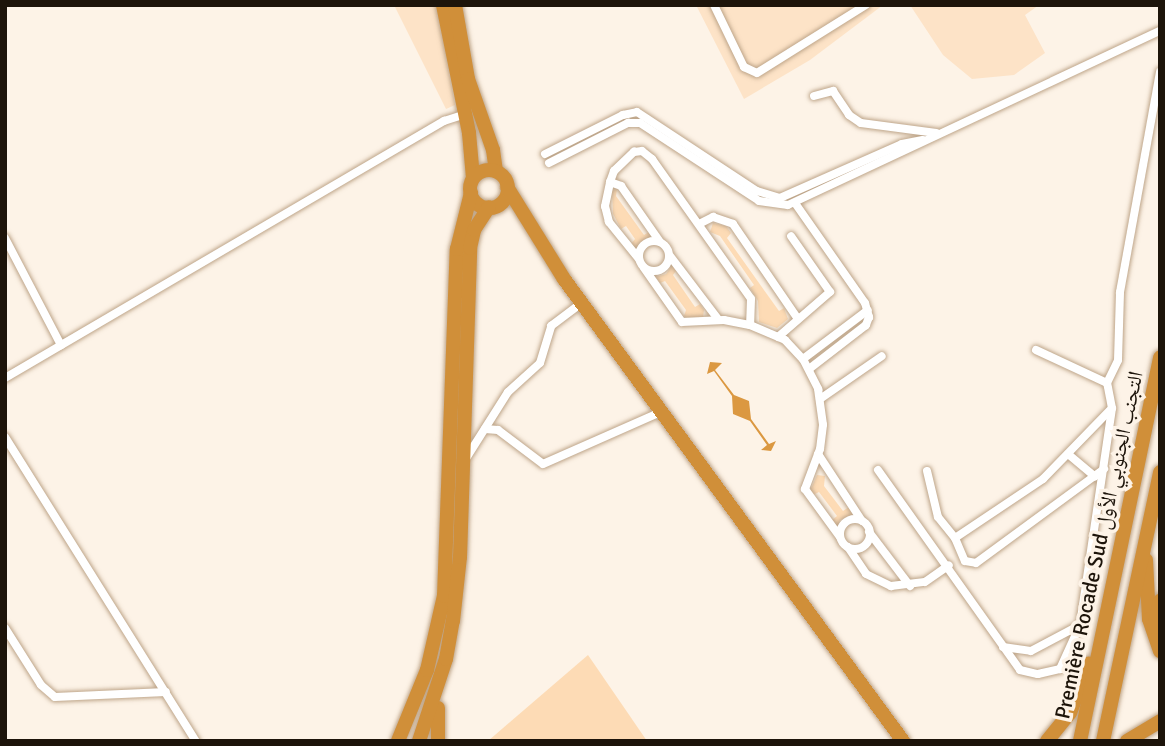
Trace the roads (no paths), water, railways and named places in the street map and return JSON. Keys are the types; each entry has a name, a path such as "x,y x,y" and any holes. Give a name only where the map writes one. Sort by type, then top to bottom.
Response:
{"highway":[{"path":"443,5 465,114 475,202 489,207"},
{"path":"455,5 468,79 493,150 496,172 508,187 533,233 903,741"},
{"path":"398,741 427,670 444,596 457,249 472,186 486,170 496,172"},
{"path":"438,741 435,720 461,613 460,557 470,248 474,230 489,207 503,201 508,187"},
{"name":"Première Rocade Sud التجنب الجنوبي الأول","path":"1080,741 1160,357"},
{"name":"Première Rocade Sud التجنب الجنوبي الأول","path":"1103,741 1160,471"},
{"path":"1047,741 1070,713 1088,667 1125,515"},
{"path":"1147,523 1146,595 1153,636 1160,651"},
{"path":"419,741 446,659 460,557"},
{"path":"1153,636 1160,601"},
{"path":"1127,741 1160,721"},
{"path":"888,722 910,741"}],"street":[{"path":"714,5 744,67 757,73 866,5"},
{"path":"549,163 634,122 759,201 795,203 906,152 923,140 1160,31"},
{"path":"878,470 949,565 1020,670 1053,672 1067,662 1080,625 1112,408 1107,383 1118,360 1120,292 1160,72"},
{"path":"814,96 833,90 860,123 937,134"},
{"path":"545,154 637,112 762,194 780,198 902,144 923,140"},
{"path":"5,378 444,121 465,114"},
{"path":"750,325 751,299 662,171 642,151 624,159 610,182 605,206 609,222 639,259 682,322 718,320 750,325 778,337 803,359 809,369 820,399 823,425 818,454 805,489 859,566 877,580 910,586 933,579 949,565"},
{"path":"610,182 621,187 718,320"},
{"path":"795,203 868,310 866,325 809,369"},
{"path":"699,223 713,217 733,225 798,319"},
{"path":"778,337 828,295 830,288 791,236"},
{"path":"5,237 61,345"},
{"path":"639,259 646,243 660,242"},
{"path":"644,268 661,271 670,256"},
{"path":"463,463 508,392 540,363 551,326 582,303"},
{"path":"803,359 868,310"},
{"path":"1036,349 1107,383"},
{"path":"820,399 882,356"},
{"path":"955,538 1043,479 1112,408"},
{"path":"485,429 496,429 543,464 661,412"},
{"path":"5,437 196,741"},
{"path":"818,454 869,532 910,586"},
{"path":"1068,454 1095,477"},
{"path":"927,471 938,517 955,538 965,561 976,563 1104,469"},
{"path":"840,537 844,523 863,522"},
{"path":"848,547 865,544 869,532"},
{"path":"1002,646 1031,651 1080,625"},
{"path":"5,628 41,685 55,697 166,692"}]}
